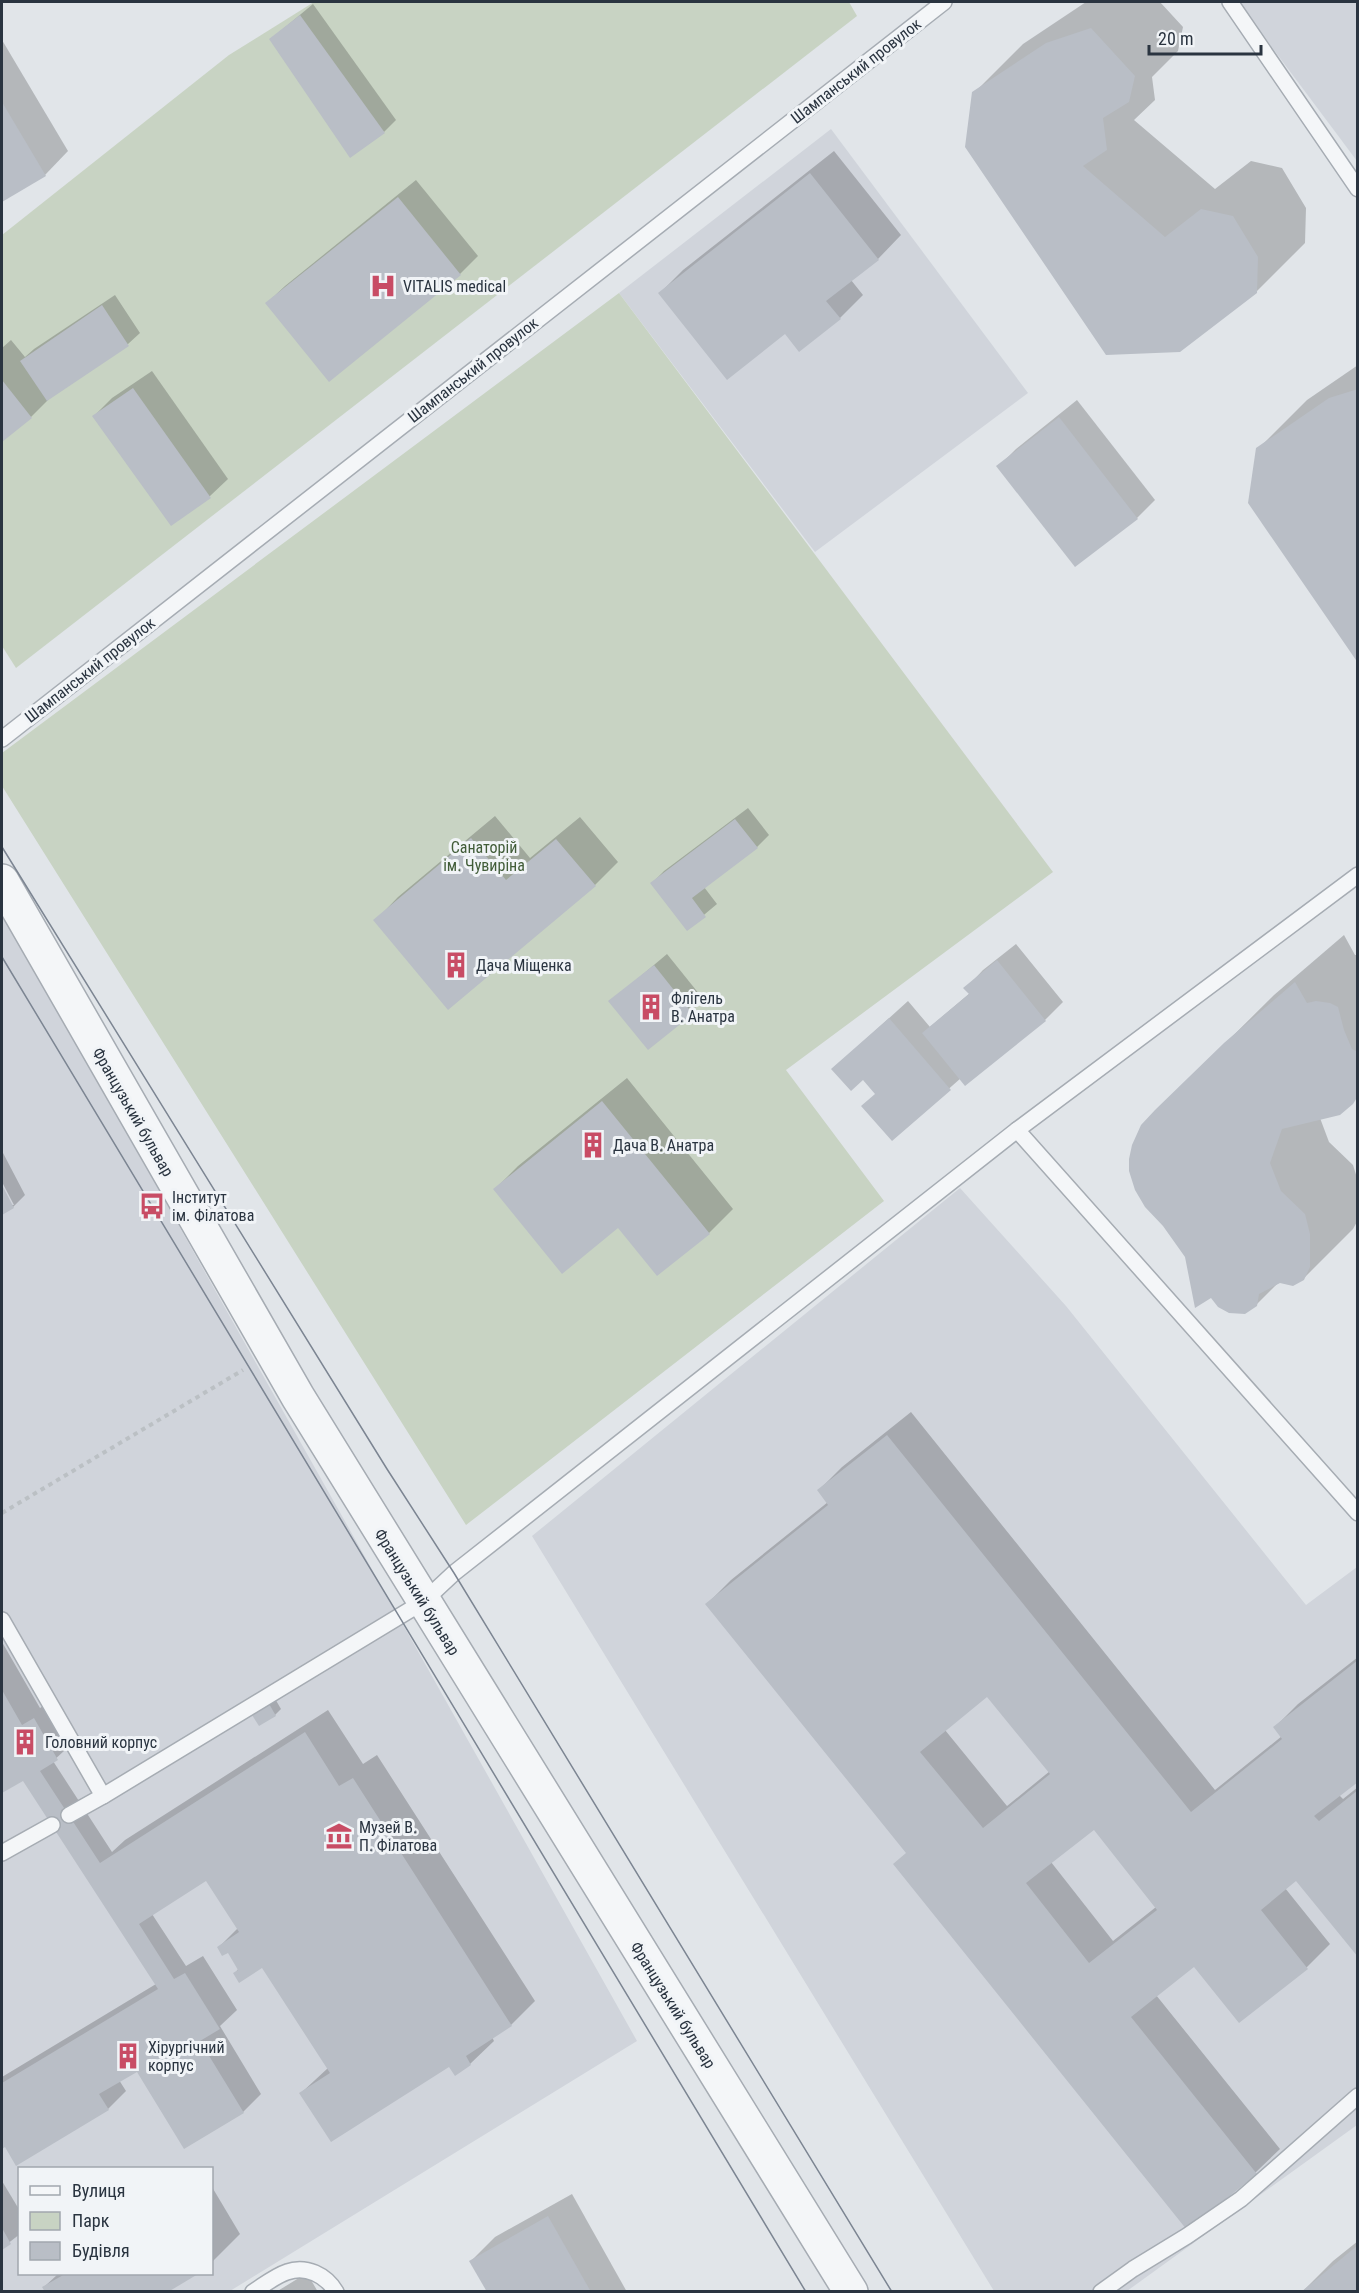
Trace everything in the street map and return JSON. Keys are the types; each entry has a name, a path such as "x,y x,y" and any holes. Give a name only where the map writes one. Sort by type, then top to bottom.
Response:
{"street":[{"name":"Французький бульвар","path":"2,881 272,1354 851,2292"}],"lane":[{"name":"Шампанський провулок","path":"2,739 944,2"},
{"path":"1230,2 1358,189"},
{"path":"69,1815 423,1602 454,1573 1017,1130 1358,875"},
{"path":"1017,1130 1358,1513"},
{"path":"2,1620 103,1796"},
{"path":"2,1853 52,1825"},
{"path":"1101,2292 1241,2199 1358,2096"},
{"path":"253,2292 287,2271 311,2270 330,2281 336,2292"}],"path":[{"path":"2,1513 272,1354"}],"shaded area":[{"path":"1238,2 1357,2 1357,161"},
{"path":"831,129 1028,393 815,552 619,293"},
{"path":"2,911 637,2041 230,2291 2,2291"},
{"path":"960,1188 1066,1306 1306,1605 1357,1567 1357,2125 1127,2291 994,2291 532,1536"}],"green space":[{"path":"314,2 849,2 857,16 16,668 2,646 2,235 229,55"},
{"name":"Санаторій ім. Чувиріна","path":"619,293 1053,872 786,1070 884,1201 466,1525 2,786 2,753"}],"building":[{"path":"300,15 385,133 350,158 269,39"},
{"path":"1091,28 1135,76 1129,102 1103,118 1107,150 1083,166 1165,237 1201,209 1233,216 1258,257 1257,293 1180,352 1106,355 965,147 972,92 1046,43"},
{"path":"2,102 46,176 2,202"},
{"path":"810,173 879,260 826,301 841,319 799,352 785,334 727,380 658,293"},
{"path":"398,197 461,275 329,382 265,303"},
{"path":"102,305 129,346 47,401 20,361"},
{"path":"2,380 32,418 2,442"},
{"path":"133,388 211,498 171,526 92,416"},
{"path":"1358,389 1358,663 1248,503 1256,448 1329,398"},
{"path":"1059,417 1138,519 1075,567 996,466"},
{"path":"735,819 758,848 692,898 706,917 687,931 650,883"},
{"name":"Дача Міщенка","path":"471,838 506,880 556,839 596,886 448,1010 373,920"},
{"path":"997,960 1046,1021 965,1086 922,1033 969,994 963,988"},
{"name":"Флігель В. Анатра","path":"654,965 693,1014 648,1050 608,1001"},
{"path":"1295,982 1307,1003 1316,1001 1338,1007 1352,1049 1358,1052 1358,1096 1353,1104 1340,1115 1282,1129 1270,1163 1281,1191 1305,1214 1310,1234 1310,1267 1304,1280 1293,1286 1280,1283 1259,1294 1257,1306 1245,1314 1229,1313 1218,1307 1211,1298 1195,1308 1185,1257 1163,1226 1145,1207 1135,1190 1129,1171 1132,1145 1141,1125 1155,1110 1224,1043"},
{"path":"889,1018 951,1090 892,1141 861,1106 875,1094 863,1080 851,1091 831,1069"},
{"name":"Дача В. Анатра","path":"602,1101 710,1234 657,1276 618,1228 562,1274 493,1189"},
{"path":"2,1185 14,1208 2,1215"},
{"path":"887,1435 1191,1812 1282,1739 1273,1727 1358,1660 1358,1782 1314,1816 1319,1821 1358,1790 1358,1957 1296,1881 1261,1910 1308,1969 1239,2023 1194,1967 1131,2017 1257,2174 1187,2230 893,1864 906,1853 705,1604 828,1505 817,1490","holes":["987,1697 1050,1774 983,1828 920,1752","1094,1830 1157,1910 1089,1963 1026,1883"]},
{"path":"2,1690 22,1725 34,1718 58,1760 40,1771 100,1863 305,1732 339,1786 353,1778 512,2026 466,2056 471,2065 455,2076 449,2067 331,2142 299,2093 330,2073 262,1968 239,1983 233,1973 238,1970 228,1953 222,1956 217,1947 239,1932 206,1881 139,1924 174,1979 185,1973 220,2029 200,2041 244,2113 184,2149 137,2072 99,2094 109,2110 16,2166 5,2147 2,2149 2,2083 158,1989 23,1781 2,1793"},
{"path":"268,1702 276,1716 259,1726 250,1712"},
{"path":"548,2216 591,2292 487,2292 469,2261"},
{"path":"2,2228 11,2244 2,2250"},
{"path":"1358,2245 1358,2292 1301,2292"},
{"path":"63,2275 196,2275 168,2292 45,2292 42,2287"}],"tram line":[{"path":"2,847 387,1469 454,1573 892,2292"},
{"path":"2,957 806,2292"}],"place":[{"name":"VITALIS medical","path":"383,286"},
{"name":"Дача Міщенка","path":"456,965"},
{"name":"Флігель В. Анатра","path":"651,1007"},
{"name":"Дача В. Анатра","path":"593,1145"},
{"name":"Інститут ім. Філатова","path":"152,1206"},
{"name":"Головний корпус","path":"25,1742"},
{"name":"Музей В. П. Філатова","path":"339,1836"},
{"name":"Хірургічний корпус","path":"128,2056"}]}
